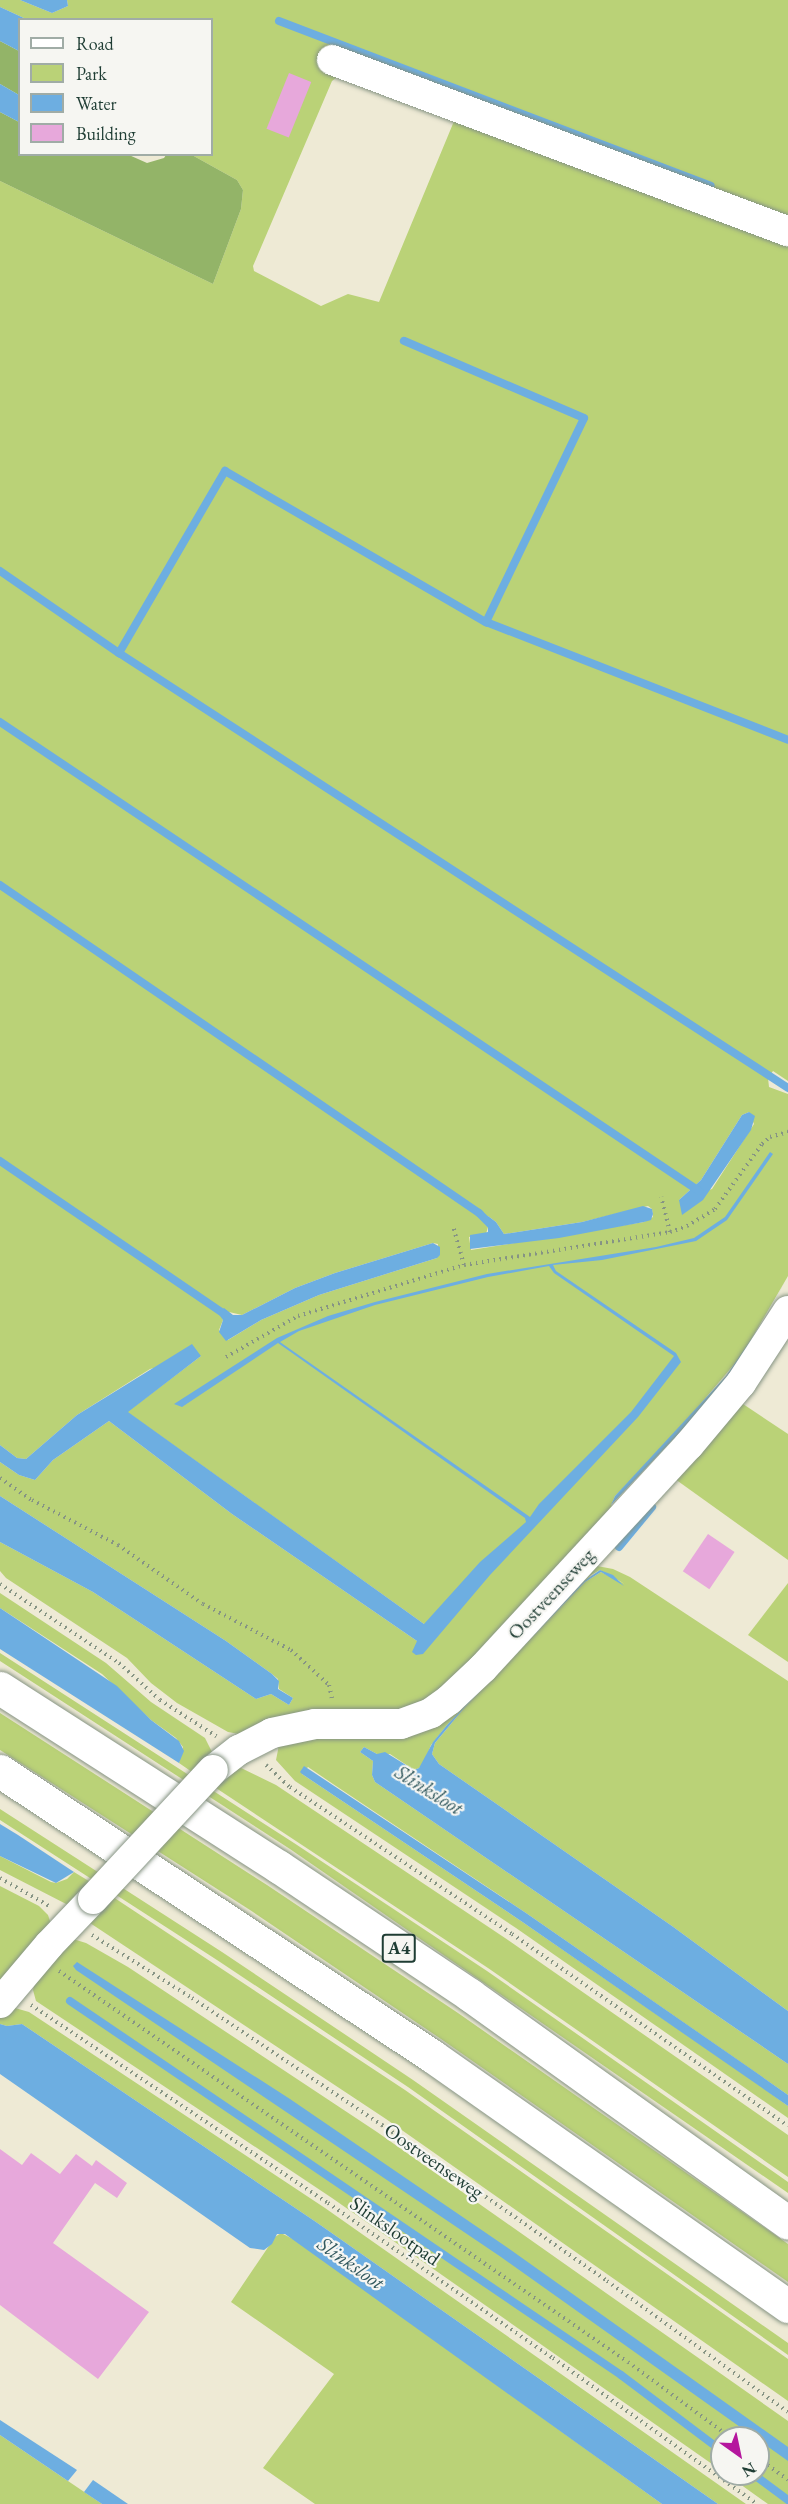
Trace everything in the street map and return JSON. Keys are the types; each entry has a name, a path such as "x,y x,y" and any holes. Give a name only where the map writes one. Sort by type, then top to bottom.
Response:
{"highway":[{"name":"A4","path":"0,1688 279,1867 470,1995 788,2223"},
{"path":"0,1771 432,2056 788,2306"}],"street":[{"path":"332,60 788,231"},
{"name":"Oostveenseweg","path":"5,1997 38,1957 213,1770 238,1750 272,1733 296,1726 336,1724 386,1726 415,1720 431,1713 466,1686 689,1445 741,1383 788,1311"}],"path":[{"path":"226,1357 298,1316 464,1265 670,1232 687,1226 715,1209 762,1144 770,1137 788,1132"},
{"path":"662,1197 670,1232"},
{"path":"453,1226 464,1265"},
{"path":"0,1478 32,1500 118,1545 203,1604 291,1650 329,1685 336,1724"},
{"path":"0,1584 119,1663 176,1711 238,1750 255,1754 290,1787 512,1934 788,2126"},
{"name":"Oostveenseweg","path":"0,1878 36,1896 71,1922 192,1998 382,2125 607,2281 788,2412"},
{"path":"38,1957 628,2362 715,2426"},
{"name":"Slinkslootpad","path":"5,1997 328,2203 757,2504"},
{"path":"770,2467 788,2480"}],"green space":[{"path":"0,0 20,0 52,13 68,6 67,0 788,0 788,219 351,47 336,78 332,81 253,266 254,271 321,306 348,294 379,302 457,114 788,237 788,1081 773,1071 768,1078 769,1087 788,1094 788,1276 742,1355 663,1448 615,1496 611,1505 615,1510 470,1672 410,1710 311,1710 239,1734 228,1732 177,1703 151,1683 127,1658 6,1578 0,1571 0,1542 93,1592 256,1699 271,1694 289,1705 293,1698 279,1689 278,1679 272,1674 226,1641 0,1496 0,1462 19,1475 35,1480 53,1460 109,1421 232,1514 417,1641 424,1624 127,1412 201,1356 150,1369 77,1415 26,1459 17,1458 0,1445 0,181 213,284 241,209 243,190 237,180 194,156 213,156 213,18 24,18 0,7","holes":["749,1112 754,1124 712,1189 679,1200 701,1180 742,1115","648,1206 652,1209 653,1217 644,1222 471,1250 469,1237 486,1234 488,1227 484,1222 488,1216 496,1222 504,1234 582,1222","433,1243 438,1244 437,1258 319,1295 261,1320 228,1340 219,1330 222,1317 229,1312 242,1315 295,1288 335,1273"]},
{"path":"0,41 18,50 18,94 0,84"},
{"path":"0,112 18,121 18,156 131,156 147,163 165,156 194,156 237,180 243,190 241,209 213,284 0,181"},
{"path":"734,1398 788,1434 788,1560 668,1474"},
{"path":"597,1566 613,1569 630,1577 788,1681 788,2011 672,1926 439,1764 432,1754 435,1743 465,1707 585,1582 601,1572 625,1584 600,1570 591,1575 447,1725 431,1745 423,1765 419,1768 414,1770 390,1754 377,1754 364,1747 360,1752 373,1761 372,1775 375,1782 788,2064 788,2095 526,1913 308,1767 302,1774 749,2078 788,2106 788,2118 516,1928 295,1781 276,1760 279,1745 286,1739 387,1737"},
{"path":"788,1583 788,1662 748,1635"},
{"path":"0,1593 106,1663 151,1702 205,1738 213,1754 192,1772 179,1763 183,1747 176,1738 151,1720 102,1674 0,1608"},
{"path":"0,1653 487,1971 788,2182 788,2193 290,1849 0,1661"},
{"path":"0,1713 267,1885 458,2013 788,2244 788,2282 441,2039 250,1910 0,1750"},
{"path":"239,1767 276,1785 508,1940 788,2135 788,2177 488,1968 216,1788"},
{"path":"0,1809 222,1952 413,2080 788,2343 788,2355 408,2087 0,1820"},
{"path":"0,1856 51,1882 56,1883 67,1879 74,1872 92,1883 70,1906 0,1870"},
{"path":"0,1886 39,1906 48,1915 51,1924 0,1992"},
{"path":"110,1895 405,2090 788,2359 788,2401 386,2119 90,1923"},
{"path":"73,1939 86,1943 128,1967 377,2132 788,2421 788,2504 768,2504 743,2486 770,2486 770,2426 710,2426 710,2463 332,2198 36,2001 33,1990 36,1977"},
{"path":"15,2008 29,2012 325,2208 710,2479 710,2486 720,2486 746,2504 718,2504 316,2222 22,2024 7,2026 0,2024 0,2017"},
{"path":"281,2233 297,2241 662,2504 315,2504 263,2468 334,2374 231,2302 275,2237"},
{"path":"0,2435 102,2504 0,2504"}],"water":[{"path":"20,0 67,0 68,6 52,13"},
{"path":"0,7 24,18 18,18 18,50 0,41"},
{"path":"0,84 18,94 18,121 0,112"},
{"path":"749,1112 755,1116 751,1130 703,1200 682,1215 679,1200 701,1180 742,1115"},
{"path":"770,1152 773,1154 727,1220 696,1241 602,1260 553,1265 556,1271 676,1353 681,1362 638,1417 490,1575 423,1654 416,1655 412,1652 417,1641 232,1514 109,1421 53,1460 35,1480 19,1475 0,1462 0,1445 17,1458 26,1459 77,1415 192,1344 201,1356 128,1412 424,1624 480,1562 526,1522 525,1518 278,1343 182,1407 174,1404 277,1338 328,1316 487,1274 656,1247 694,1238 725,1217","holes":["549,1266 554,1273 674,1356 631,1412 539,1504 530,1517 280,1342 299,1331 375,1305 488,1277"]},
{"path":"643,1206 652,1209 651,1220 559,1238 470,1249 470,1235 488,1232 488,1227 484,1222 488,1216 496,1222 504,1234 582,1222"},
{"path":"433,1243 440,1247 440,1255 437,1258 319,1295 261,1320 226,1341 219,1332 223,1320 218,1313 224,1308 233,1315 242,1315 295,1288 335,1273"},
{"path":"788,1276 745,1356 698,1413 611,1505 615,1496 726,1376 763,1322"},
{"path":"0,1496 226,1641 272,1674 279,1681 278,1689 293,1698 289,1705 271,1694 256,1699 93,1592 0,1542"},
{"name":"Slinksloot","path":"600,1570 613,1575 624,1586 601,1572 585,1582 465,1707 435,1743 432,1754 439,1764 672,1926 788,2011 788,2064 375,1782 372,1775 373,1761 360,1752 364,1747 377,1754 385,1752 414,1770 419,1768 433,1742 447,1725 584,1581"},
{"path":"0,1608 117,1686 151,1720 179,1741 184,1751 179,1763 0,1649"},
{"path":"304,1766 526,1913 754,2071 788,2095 788,2106 521,1921 302,1774 300,1772"},
{"path":"0,1824 74,1872 56,1883 0,1856"},
{"path":"77,1962 290,2099 508,2248 758,2426 739,2426 501,2257 73,1966"},
{"name":"Slinksloot","path":"0,2024 7,2026 22,2024 316,2222 718,2504 662,2504 285,2234 277,2234 272,2244 264,2250 250,2248 0,2074"},
{"path":"0,2420 77,2470 68,2481 0,2435"},
{"path":"770,2434 788,2447 788,2461 770,2448"},
{"path":"93,2480 128,2504 102,2504 84,2492"}],"building":[{"path":"289,73 311,82 289,138 267,129"},
{"path":"708,1534 735,1552 709,1589 683,1571"},
{"path":"0,2149 22,2165 31,2153 60,2174 76,2154 92,2166 96,2160 127,2183 117,2198 95,2183 53,2243 149,2312 98,2379 0,2305"}],"waterway":[{"path":"279,21 711,186"},
{"path":"119,653 225,471 486,622 584,418 404,341"},
{"path":"0,571 119,653 788,1088"},
{"path":"486,622 788,740"},
{"path":"0,722 699,1191"},
{"path":"0,885 479,1213 491,1225"},
{"path":"0,1161 227,1316"},
{"path":"619,1547 652,1507"},
{"path":"70,2001 621,2375 710,2442"},
{"path":"769,2486 788,2500"}]}
